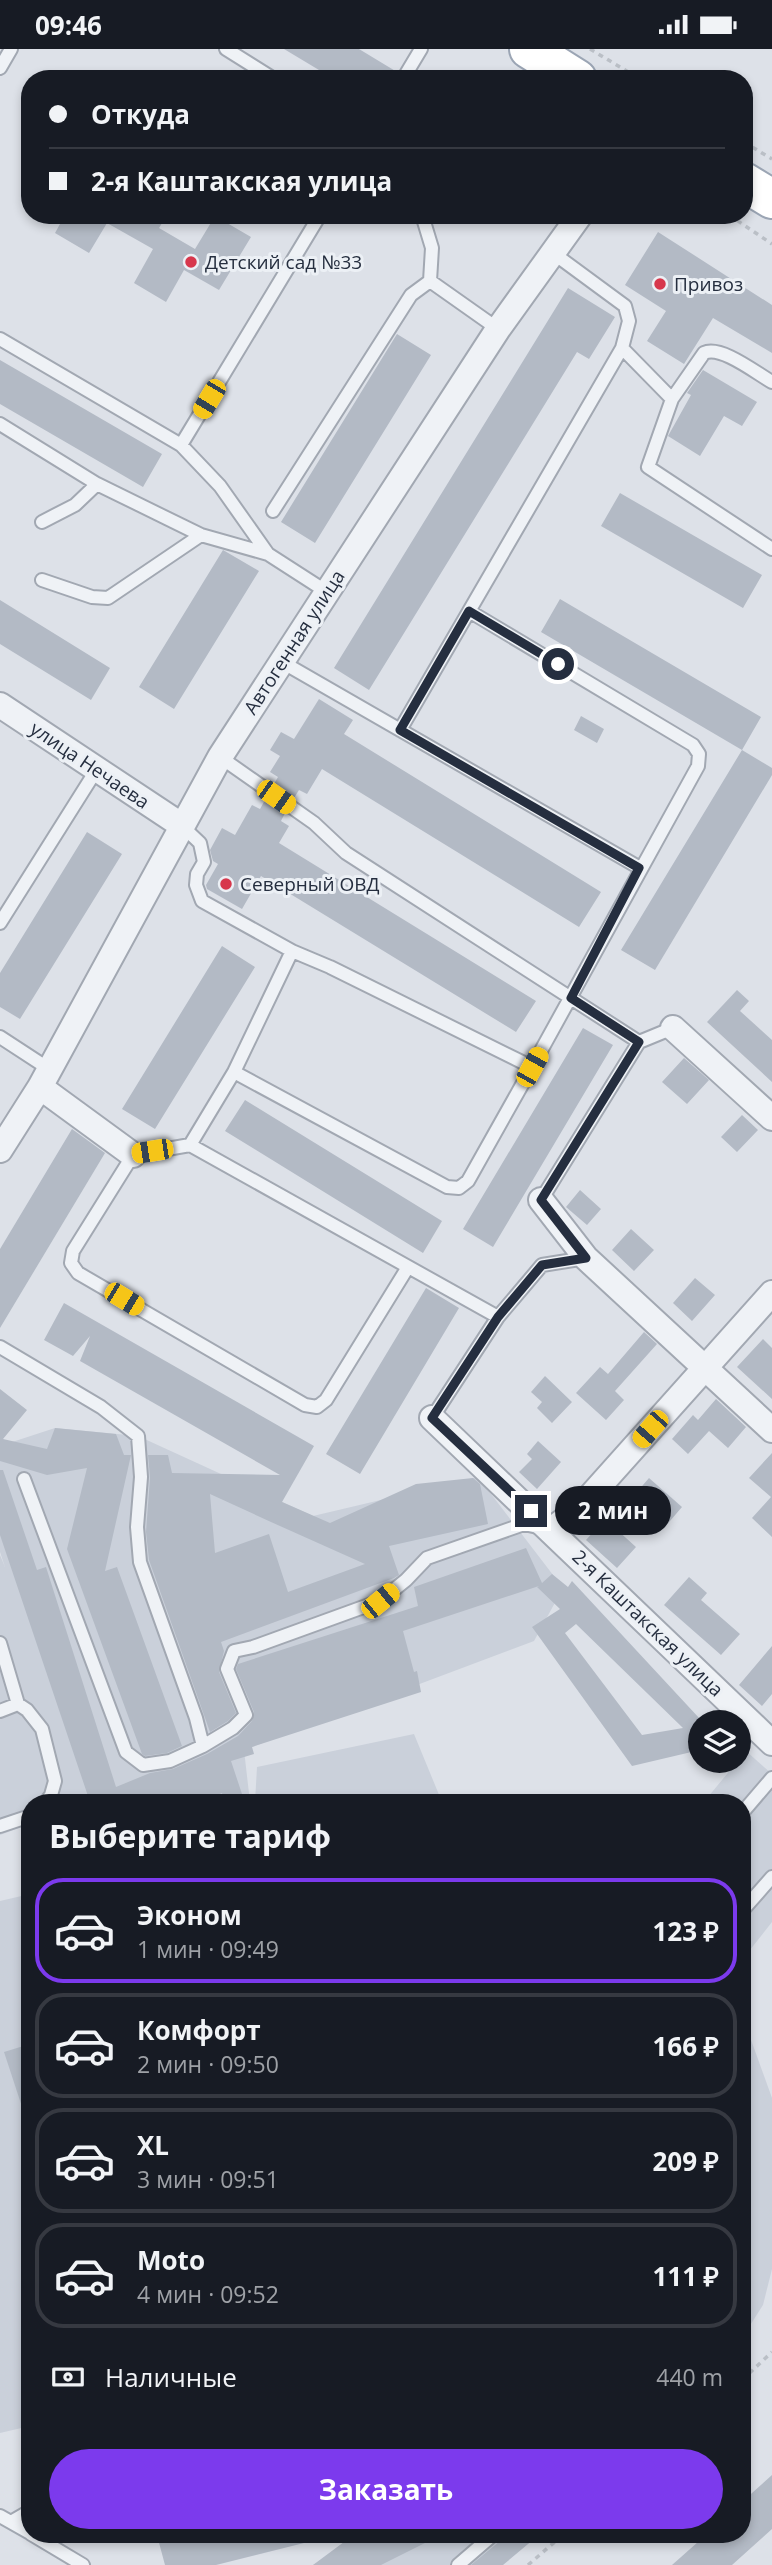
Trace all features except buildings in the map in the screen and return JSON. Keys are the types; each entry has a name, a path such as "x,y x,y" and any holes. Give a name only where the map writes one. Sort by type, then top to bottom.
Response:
{"main road":[{"path":"529,49 563,70"},
{"path":"753,187 772,199"}],"street":[{"name":"Автогенная улица","path":"0,1150 44,1078 220,757 498,329 573,224"},
{"name":"улица Нечаева","path":"0,705 181,825"},
{"path":"673,1028 772,1118"},
{"path":"44,1078 133,1155"},
{"path":"541,1200 586,1258 772,1430"},
{"path":"551,1530 578,1510 772,1293"},
{"name":"2-я Каштакская улица","path":"432,1418 772,1744"}],"lane":[{"path":"0,68 11,49"},
{"path":"226,49 260,70"},
{"path":"408,70 421,49"},
{"path":"181,445 315,224"},
{"path":"425,224 432,248 430,281"},
{"path":"400,730 622,348 629,321 625,306 553,253"},
{"path":"430,281 498,329"},
{"path":"273,511 411,295 430,281"},
{"path":"0,339 181,445 220,486 268,554"},
{"path":"622,348 672,399"},
{"path":"772,382 721,352 709,351 700,357 672,399 648,467 772,549"},
{"path":"0,424 97,484 201,535 268,554 327,592"},
{"path":"42,522 75,505 97,484"},
{"path":"42,580 92,597 108,598 201,535"},
{"path":"234,1072 447,1187 459,1188 468,1181 571,998 639,868 698,766 697,749 469,611"},
{"path":"282,662 639,868"},
{"path":"220,757 314,823 346,853 639,1042"},
{"path":"0,923 97,769"},
{"path":"181,825 200,843 204,862 197,874 196,885 202,901 292,951 330,967 532,1067"},
{"path":"190,1145 234,1072 292,951"},
{"path":"541,1200 639,1042 673,1028"},
{"path":"0,1037 44,1078"},
{"path":"408,1267 326,1400 317,1407 305,1405 78,1273 71,1263 73,1251 133,1155 190,1145 498,1317"},
{"path":"432,1418 498,1317 542,1265 586,1258"},
{"path":"0,1347 101,1407 138,1436 141,1477 137,1527 140,1562 196,1718 203,1746"},
{"path":"24,1479 126,1752 143,1765 170,1762 203,1746 233,1728 246,1715 227,1669 234,1651 253,1647 380,1601 427,1558 524,1524 551,1530"},
{"path":"0,1643 18,1705"},
{"path":"0,1710 18,1705 27,1710 42,1728 55,1781 51,1794"},
{"path":"751,1802 772,1778"},
{"path":"0,1826 21,1819"},
{"path":"751,1900 772,1877"},
{"path":"6,2519 21,2528"},
{"path":"45,2543 83,2565"},
{"path":"458,2565 484,2543"}],"path":[{"path":"590,49 625,70"},
{"path":"753,147 772,159"},
{"path":"742,224 772,244"},
{"path":"751,2372 772,2352"},
{"path":"528,2565 554,2543"}],"shaded area":[{"path":"55,1428 138,1436 313,1516 478,1477 563,1588 534,1641 244,1750 249,1794 21,1794 21,1827 0,1835 0,1555 5,1567 0,1552 0,1446"},
{"path":"414,1734 439,1794 255,1794 257,1767"},
{"path":"751,1755 772,1774 772,1922 751,1949 751,1794 710,1794 728,1773 751,1773"},
{"path":"21,1896 21,2428 0,2433 0,1901"},
{"path":"751,2040 772,2098 772,2269 763,2305 751,2324"},
{"path":"359,2543 525,2543 499,2565 313,2565"}],"place":[{"name":"Детский сад №33","path":"191,262"},
{"name":"Привоз","path":"660,284"},
{"name":"Северный ОВД","path":"226,884"}],"route":[{"path":"531,1511 432,1418 498,1317 542,1265 586,1258 541,1200 639,1042 571,998 639,868 400,730 469,611 558,664"}]}
